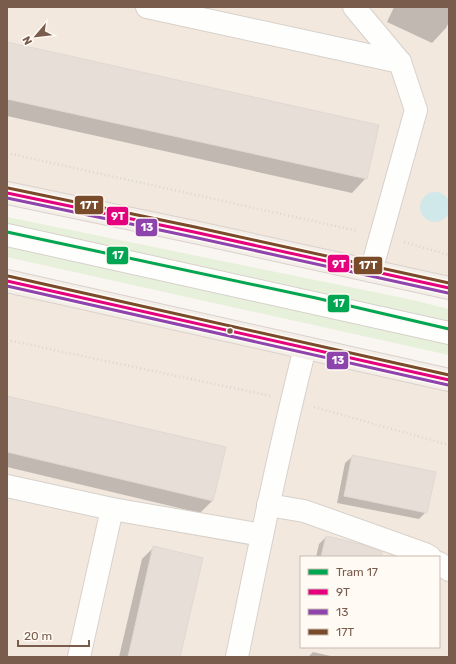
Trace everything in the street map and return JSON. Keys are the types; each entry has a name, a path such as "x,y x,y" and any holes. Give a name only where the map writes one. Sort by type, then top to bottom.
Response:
{"main road":[{"path":"7,193 449,288"},
{"path":"7,281 449,380"}],"street":[{"path":"147,7 400,62"},
{"path":"354,7 400,62 416,110 371,272"},
{"path":"7,235 449,333"},
{"path":"237,657 268,505 305,348"},
{"path":"7,486 112,509 262,535"},
{"path":"268,505 304,511 428,556"},
{"path":"79,657 112,509"},
{"path":"440,564 449,570"}],"path":[{"path":"7,153 381,236 449,255"},
{"path":"7,340 292,401 449,445"}],"shaded area":[{"path":"7,7 449,7 449,288 7,193"},
{"path":"7,281 449,380 449,657 7,657"}],"green space":[{"path":"7,217 413,300 449,309 449,355 7,257"}],"water":[{"path":"435,192 446,196 450,207 446,218 435,222 424,218 420,207 424,196"}],"building":[{"path":"7,42 379,125 367,179 7,99"},
{"path":"7,396 226,447 213,501 7,452"},
{"path":"352,455 436,472 427,513 344,496"},
{"path":"326,536 360,544 382,552 382,556 321,556"},
{"path":"153,546 203,558 180,657 128,657"}],"tram line":[{"name":"17","path":"7,232 316,298 449,329"}],"transit line":[{"name":"17T","path":"8,188 195,227 449,283"},
{"name":"9Т","path":"7,193 449,288"},
{"name":"13","path":"7,198 448,293"},
{"name":"17T","path":"8,276 449,375"},
{"name":"9Т","path":"7,281 449,380"},
{"name":"13","path":"7,286 448,385"}]}
